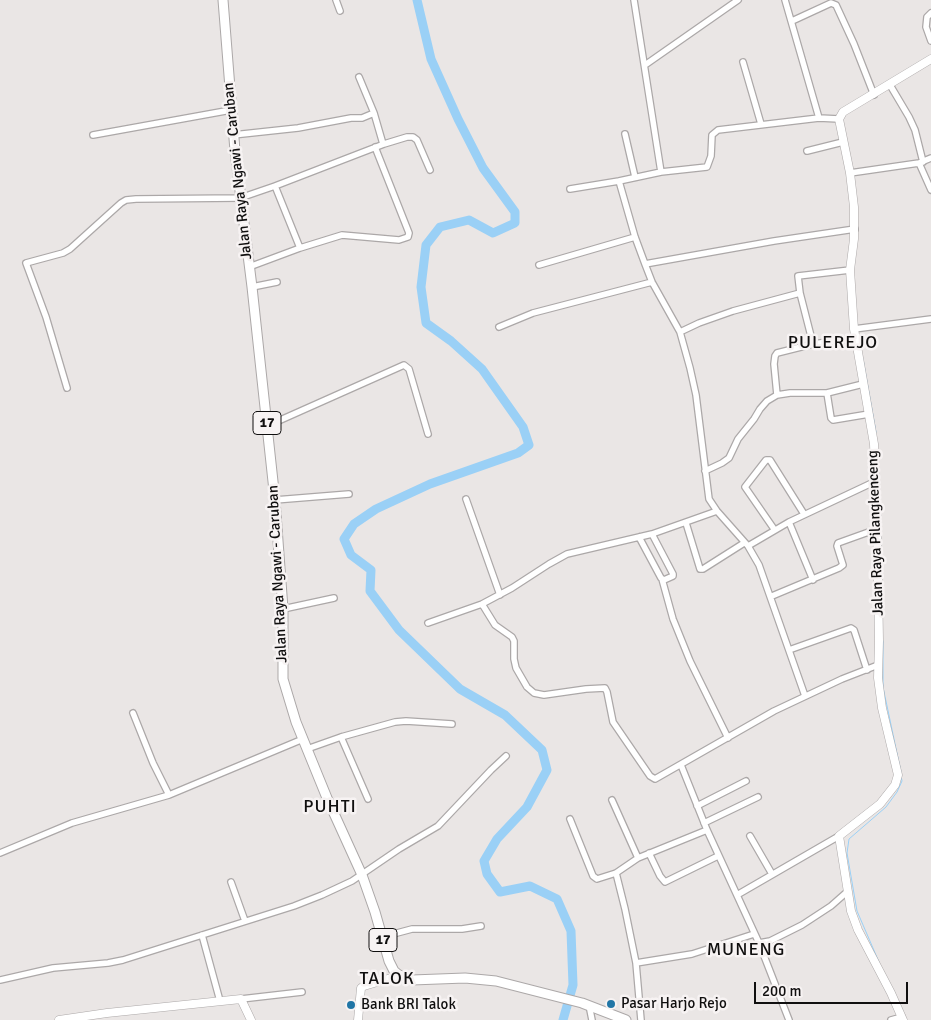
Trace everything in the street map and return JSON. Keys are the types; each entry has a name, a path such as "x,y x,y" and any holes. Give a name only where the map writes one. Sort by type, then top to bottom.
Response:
{"highway":[{"name":"Jalan Raya Ngawi - Caruban","path":"225,1 228,80 233,135 275,500 283,609 283,679 290,705 307,749 362,875 391,966"},
{"name":"17","path":"391,966 399,975 408,978"},
{"path":"408,978 412,980 434,978 484,979 586,1004 626,1020"}],"main road":[{"path":"838,119 843,112 931,59"},
{"name":"Jalan Raya Pilangkenceng","path":"838,119 850,173 854,207 855,229 850,270 854,329 874,444 878,664 882,708 897,770 897,780 892,790 880,804 839,836"},
{"path":"839,836 851,911 858,930 903,1019"},
{"path":"387,980 391,972 391,966"},
{"path":"358,1020 361,988 387,980 408,978"},
{"path":"60,1020 107,1013 241,999 251,1020"}],"street":[{"path":"336,0 340,12"},
{"path":"634,0 661,172"},
{"path":"645,65 738,0"},
{"path":"785,0 819,118"},
{"path":"792,21 831,3 836,5 874,95"},
{"path":"931,13 927,17 926,27 931,41"},
{"path":"742,62 761,124"},
{"path":"359,77 374,113 383,144"},
{"path":"890,85 915,130 921,162 931,190"},
{"path":"93,135 231,110"},
{"path":"233,135 298,128 351,118 362,118 374,113"},
{"path":"570,190 661,172 707,167 712,135 715,132 761,124 819,118 838,119"},
{"path":"625,134 635,177"},
{"path":"67,388 46,317 26,263 63,253 126,200 172,197 240,198 383,144 407,137 413,137 417,140 430,170"},
{"path":"807,151 842,142"},
{"path":"249,268 300,248 342,235 399,240 408,238 409,233 375,147"},
{"path":"850,173 921,162 931,158"},
{"path":"619,181 635,237 652,282 680,332 696,395 709,499 746,544 759,565 772,596 805,696"},
{"path":"275,186 300,248"},
{"path":"645,264 679,256 855,229"},
{"path":"539,265 635,237"},
{"path":"813,344 800,293 798,276 800,274 850,270"},
{"path":"252,287 277,282"},
{"path":"499,327 533,313 652,282"},
{"path":"680,332 699,322 800,293"},
{"path":"854,329 931,318"},
{"path":"777,395 774,364 777,353 813,344 856,338"},
{"path":"267,426 404,365 409,369 428,434"},
{"path":"704,471 729,458 738,439 754,420 760,409 767,401 777,395 827,393 863,384"},
{"path":"827,393 833,420 869,414"},
{"path":"774,529 745,487 766,460 770,460 804,514"},
{"path":"686,522 699,568 702,569 774,529 876,481"},
{"path":"275,500 348,494"},
{"path":"466,499 500,595"},
{"path":"428,624 482,604 500,595 567,554 652,534 717,511"},
{"path":"789,522 813,580"},
{"path":"772,596 842,566 838,543 877,529"},
{"path":"652,534 673,574 673,576 662,579"},
{"path":"639,537 662,579 673,620 690,661 728,738"},
{"path":"283,609 334,598"},
{"path":"482,604 495,625 512,637 516,668 527,687 534,693 544,695 586,688 605,688 612,722 652,779 657,779 774,711 878,664"},
{"path":"789,650 850,628 855,632 866,670"},
{"path":"133,713 170,795"},
{"path":"307,749 382,725 401,722 452,724"},
{"path":"341,737 368,799"},
{"path":"0,853 72,823 170,795 303,739"},
{"path":"0,980 53,968 123,960 308,901 362,875 399,849 438,826 506,756"},
{"path":"681,765 705,827 759,943 789,1020"},
{"path":"698,806 746,782"},
{"path":"570,819 593,876 600,879 616,873 638,858 705,827 758,797"},
{"path":"612,800 638,858"},
{"path":"750,836 772,874"},
{"path":"737,895 839,836"},
{"path":"649,853 665,882 718,856"},
{"path":"616,873 636,963 641,1020"},
{"path":"231,882 245,922"},
{"path":"759,943 770,941 802,925 848,892"},
{"path":"382,937 412,929 462,929 481,926"},
{"path":"636,963 692,954 754,934"},
{"path":"202,935 220,1001"},
{"path":"241,999 302,992"},
{"path":"586,1004 592,1020"},
{"path":"891,1020 903,1019"}],"waterway":[{"path":"417,0 431,59 458,119 483,168 515,212 515,223 493,233 469,220 440,227 426,245 421,287 426,323 451,341 482,369 523,427 529,445 518,453 430,484 376,509 354,524 344,539 351,555 371,570 370,591 399,630 460,689 505,715 542,750 547,770 527,807 497,839 484,861 487,874 500,892 530,886 557,899 571,931 573,985 563,1020"},
{"path":"863,359 876,432"},
{"path":"883,641 883,687 901,772"},
{"path":"879,962 857,911 847,853 849,839 886,807 897,792 902,781 901,776"}],"place":[{"name":"Pasar Harjo Rejo","path":"611,1004"},
{"name":"Bank BRI Talok","path":"351,1005"}],"district":[{"name":"PULEREJO","path":"833,343"},
{"name":"PUHTI","path":"330,807"},
{"name":"MUNENG","path":"746,950"},
{"name":"TALOK","path":"387,979"}]}
